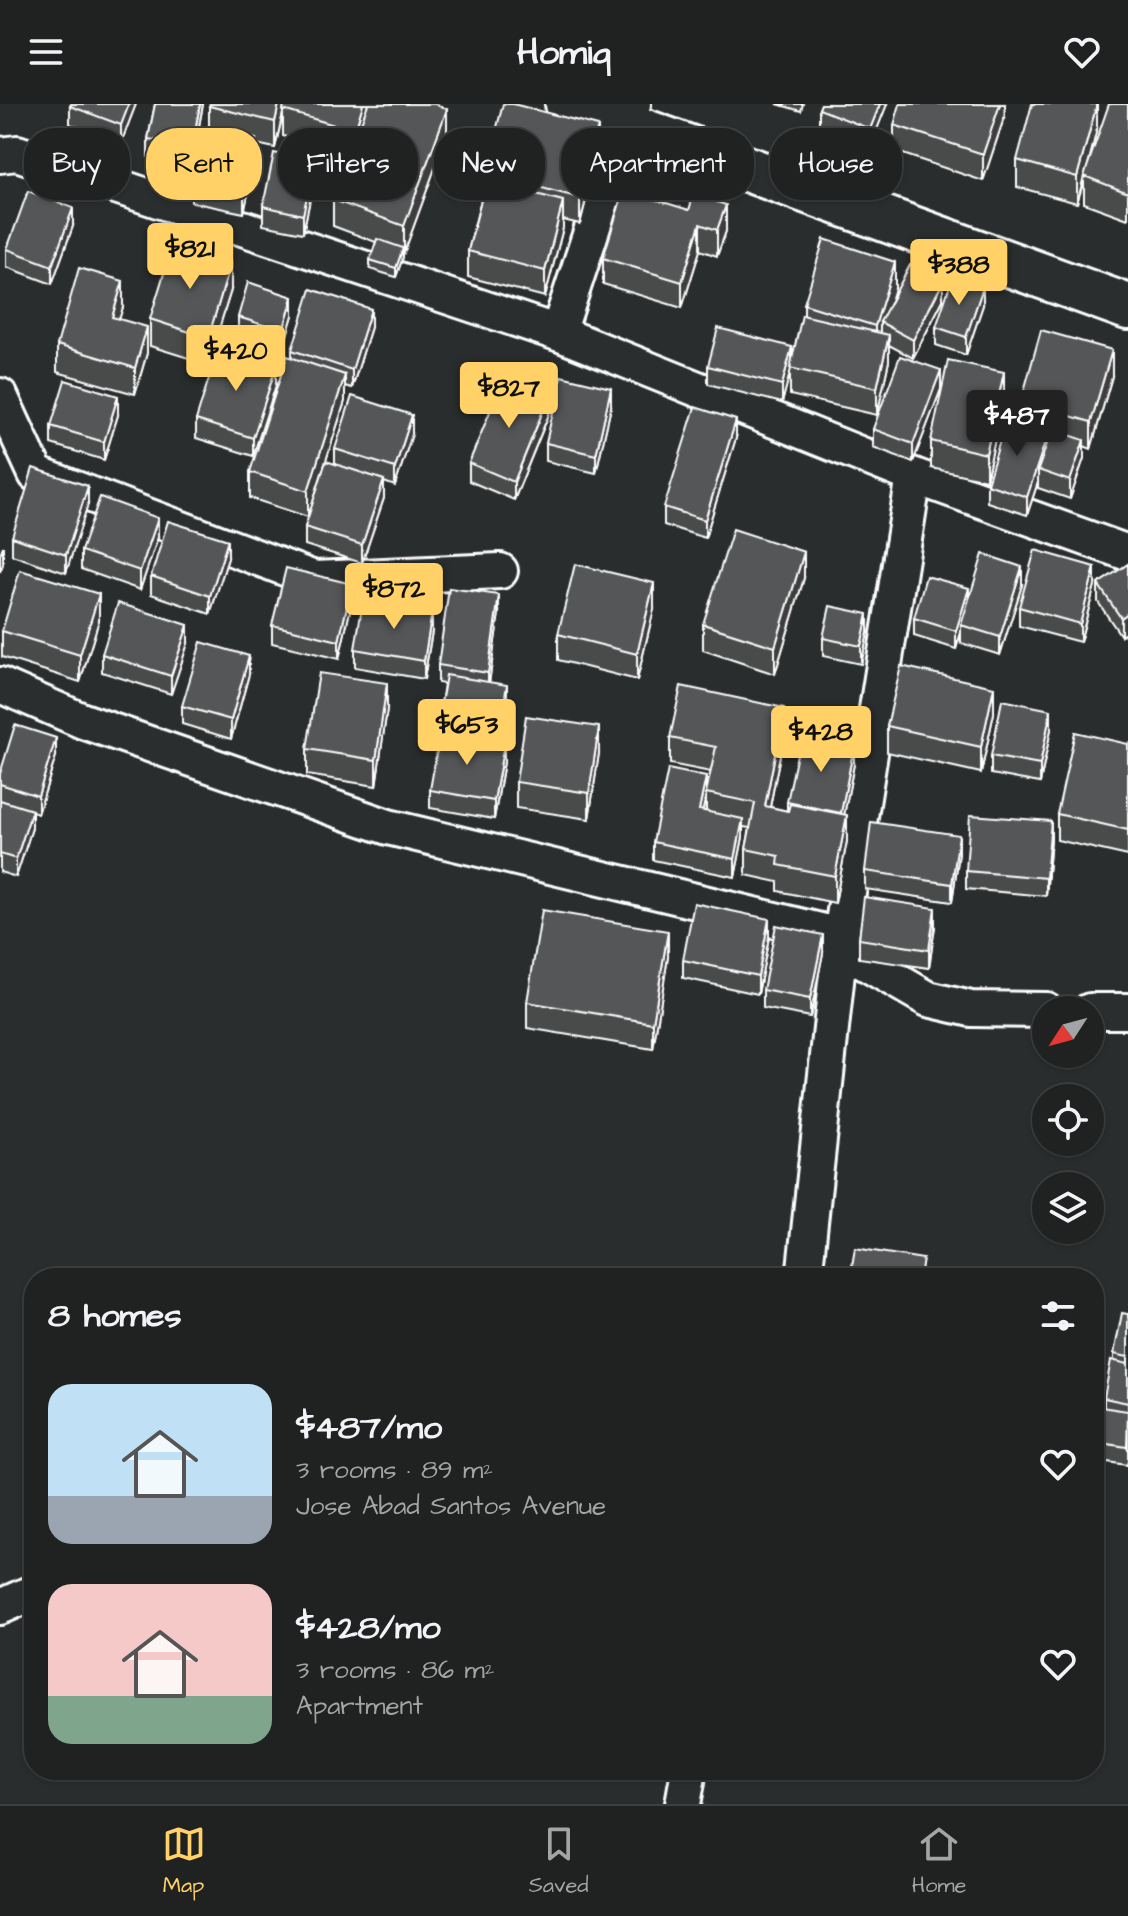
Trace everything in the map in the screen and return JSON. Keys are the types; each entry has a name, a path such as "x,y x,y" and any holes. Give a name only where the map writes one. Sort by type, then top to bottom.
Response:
{"highway":[{"path":"568,104 629,114 1128,307"}],"street":[{"path":"558,333 629,114"},
{"path":"0,155 17,153 558,333 914,476 1128,553"},
{"path":"0,396 36,474 314,579 500,571"},
{"path":"805,1268 840,942 914,476"},
{"path":"0,685 83,721 388,827 840,942 928,999 971,1009 1032,1010"},
{"path":"1104,1011 1128,1011"},
{"path":"0,1607 24,1596"},
{"path":"683,1804 687,1780"}],"building":[{"path":"71,104 129,104 121,125"},
{"path":"155,104 200,104 196,128 150,128"},
{"path":"210,104 279,104 275,122"},
{"path":"284,104 363,104 356,128 345,128 283,110"},
{"path":"368,104 435,104 447,109 440,128 434,128 434,144 418,188 418,128 359,128"},
{"path":"503,104 598,126 561,128 561,193 545,189 545,128 497,128"},
{"path":"821,104 880,104 870,128 819,109"},
{"path":"900,104 1000,104 983,154 894,125"},
{"path":"1032,104 1097,104 1077,177 1017,160"},
{"path":"1109,104 1128,104 1128,193 1084,176"},
{"path":"274,153 278,154 278,200 306,200 303,215 263,206"},
{"path":"545,196 563,201 545,271 468,251 481,200 545,200"},
{"path":"25,200 52,200 73,208 52,266 7,249"},
{"path":"333,200 414,200 404,226"},
{"path":"621,200 656,200 689,210 692,200 711,200 726,205 717,230 700,224 682,282 603,258"},
{"path":"377,239 403,248 396,268 370,260"},
{"path":"824,239 895,262 875,326 804,304"},
{"path":"173,244 231,263 208,338 150,319"},
{"path":"910,265 943,282 913,340 880,322"},
{"path":"79,268 123,281 112,317 147,327 135,368 57,345"},
{"path":"953,276 983,287 966,337 936,327"},
{"path":"248,282 293,297 283,331 238,317"},
{"path":"311,289 371,309 352,370 292,350"},
{"path":"802,315 889,335 877,388 790,368"},
{"path":"718,328 792,347 782,385 708,366"},
{"path":"1041,330 1112,350 1091,422 1021,402"},
{"path":"218,349 276,367 253,438 196,420"},
{"path":"287,356 345,375 308,491 250,472"},
{"path":"900,356 941,370 913,444 873,429"},
{"path":"948,360 1004,372 986,454 931,441"},
{"path":"561,376 611,388 596,455 546,443"},
{"path":"504,377 549,396 514,482 469,463"},
{"path":"65,380 118,396 104,442 51,426"},
{"path":"352,396 412,415 395,468 335,449"},
{"path":"695,407 736,420 705,520 664,507"},
{"path":"1006,420 1048,433 1027,497 987,484"},
{"path":"1052,429 1084,440 1070,481 1038,470"},
{"path":"326,461 384,480 362,545 305,527"},
{"path":"33,468 88,486 66,555 12,537"},
{"path":"100,497 158,518 140,571 81,551"},
{"path":"168,521 228,540 210,596 151,576"},
{"path":"733,529 804,552 775,647 703,624"},
{"path":"1035,550 1095,567 1080,624 1019,607"},
{"path":"983,554 1022,567 1000,637 961,625"},
{"path":"575,564 654,583 637,654 558,634"},
{"path":"1128,564 1128,613 1121,618 1098,584"},
{"path":"286,568 352,584 339,641 272,625"},
{"path":"20,570 99,594 80,655 2,631"},
{"path":"926,576 969,588 956,631 914,618"},
{"path":"449,588 499,595 488,673 438,665"},
{"path":"363,601 432,612 424,661 355,649"},
{"path":"118,603 188,625 171,676 102,654"},
{"path":"830,606 868,614 861,646 823,638"},
{"path":"201,642 249,656 231,720 182,706"},
{"path":"901,666 994,687 981,747 887,726"},
{"path":"319,673 387,683 376,760 307,749"},
{"path":"446,675 507,685 501,720 440,710"},
{"path":"681,686 784,708 765,806 788,811 790,804 847,815 835,876 778,865 779,856 746,849 755,803 706,793 716,747 670,738"},
{"path":"1002,700 1051,710 1040,765 991,756"},
{"path":"526,716 599,727 589,793 516,782"},
{"path":"15,725 56,738 38,796 0,784 0,774"},
{"path":"1075,732 1128,744 1128,830 1057,814"},
{"path":"440,733 504,744 494,801 430,790"},
{"path":"801,735 854,746 841,813 787,802"},
{"path":"668,769 706,777 699,810 743,819 735,859 653,842"},
{"path":"0,800 32,810 16,859 0,854"},
{"path":"970,815 1051,821 1046,878 966,871"},
{"path":"871,822 959,835 952,884 865,871"},
{"path":"864,897 935,908 929,950 859,939"},
{"path":"694,903 769,919 758,976 683,960"},
{"path":"542,910 668,931 653,1023 527,1002"},
{"path":"776,925 823,935 810,999 763,990"},
{"path":"855,1248 923,1259 922,1268 852,1268"},
{"path":"1122,1313 1128,1314 1128,1357 1114,1354"},
{"path":"1111,1360 1128,1364 1128,1403 1104,1398"},
{"path":"1104,1407 1128,1411 1127,1447 1104,1444"}]}
